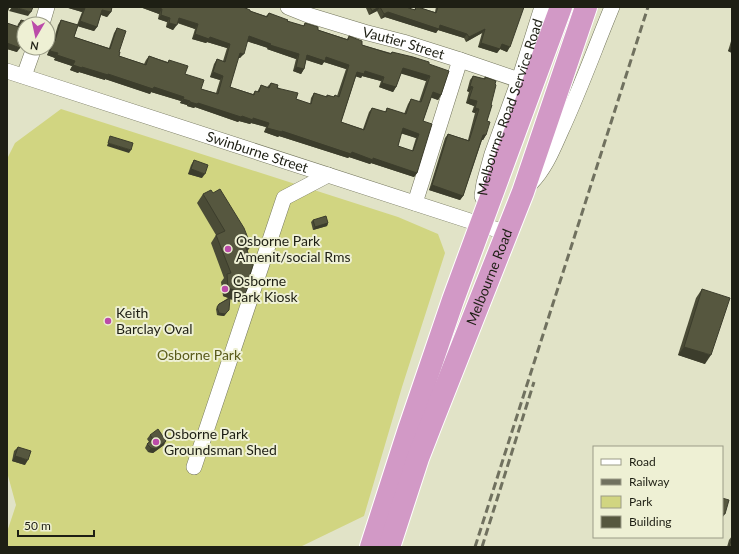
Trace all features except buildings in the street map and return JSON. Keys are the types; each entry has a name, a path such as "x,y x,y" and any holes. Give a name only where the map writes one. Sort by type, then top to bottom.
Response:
{"highway":[{"name":"Melbourne Road","path":"371,547 411,422 484,216 561,7"},
{"name":"Melbourne Road","path":"388,547 429,429 523,192 586,7"}],"street":[{"name":"Vautier Street","path":"288,7 308,15 403,42 518,80"},
{"name":"Melbourne Road Service Road","path":"484,216 482,196 492,154 542,7"},
{"path":"523,192 538,177 547,160 588,70 612,7"},
{"path":"563,76 584,63 597,44"},
{"path":"24,76 31,56"},
{"path":"415,203 460,60"},
{"name":"Swinburne Street","path":"7,71 415,203 484,216 507,233"},
{"path":"194,467 284,198 328,175"}],"green space":[{"name":"Osborne Park","path":"61,109 398,217 438,234 445,253 402,387 364,516 300,547 7,547 7,532 16,505 7,472 7,159 15,143"}],"railway":[{"path":"475,547 648,7"},
{"path":"482,547 534,382"}],"place":[{"name":"Osborne Park Amenit/social Rms","path":"228,249"},
{"name":"Osborne Park Kiosk","path":"225,289"},
{"name":"Keith Barclay Oval","path":"108,321"},
{"name":"Osborne Park Groundsman Shed","path":"156,442"}]}
